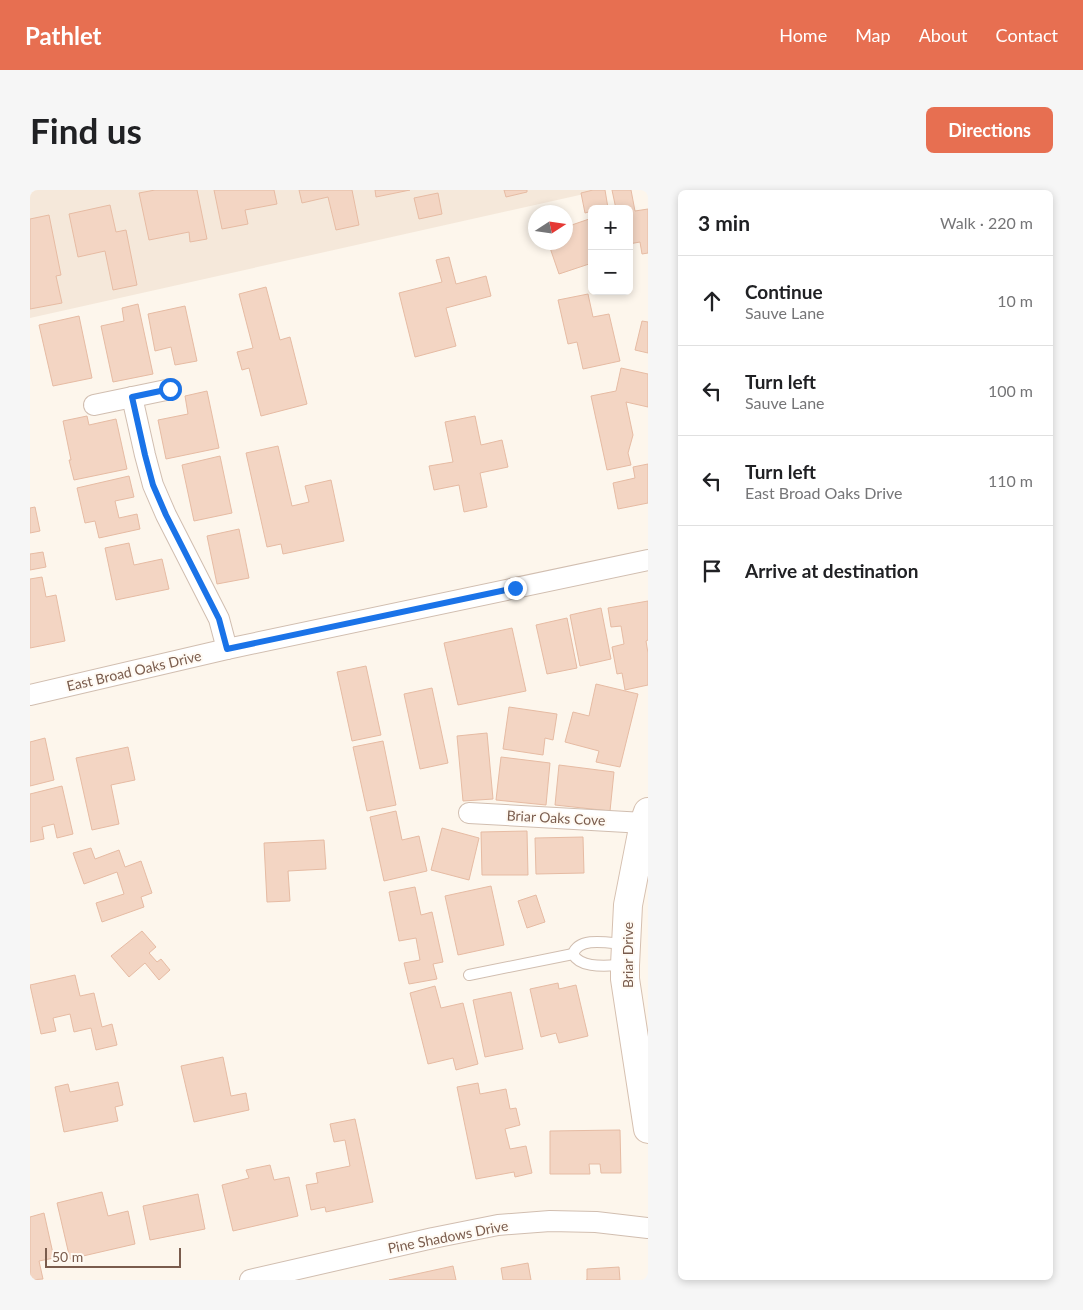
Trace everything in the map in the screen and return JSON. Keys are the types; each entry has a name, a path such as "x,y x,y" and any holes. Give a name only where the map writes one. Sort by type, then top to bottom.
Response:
{"street":[{"path":"94,405 170,389"},
{"path":"132,397 153,485 166,515 219,619 227,649"},
{"name":"East Broad Oaks Drive","path":"30,695 227,649 648,560"},
{"name":"Briar Oaks Cove","path":"469,813 646,817"},
{"name":"Briar Drive","path":"646,817 628,905 625,979 643,1053 648,1129"},
{"name":"Pine Shadows Drive","path":"250,1280 289,1276 433,1238 498,1225 550,1221 596,1222 648,1228"}],"lane":[{"path":"469,975 573,954 580,945 590,942 625,954"},
{"path":"573,954 575,958 588,965 625,954"}],"shaded area":[{"path":"30,190 602,190 528,205 528,207 30,318"}],"building":[{"path":"155,190 197,190 207,239 190,242 189,232 149,240 139,193"},
{"path":"214,190 274,190 277,204 245,210 248,224 222,229"},
{"path":"299,190 352,190 359,225 336,230 328,197 302,203"},
{"path":"375,190 410,190 376,197"},
{"path":"504,190 527,190 527,192 506,197"},
{"path":"605,190 608,205 588,205 588,212 585,213 581,193"},
{"path":"612,190 631,190 635,211 648,209 648,253 642,254 640,242 633,243 633,205 615,205"},
{"path":"438,193 442,214 419,219 414,198"},
{"path":"110,205 116,232 126,230 137,285 113,290 105,251 78,257 69,214"},
{"path":"49,215 61,275 56,276 62,303 30,309 30,219"},
{"path":"588,219 588,264 559,274 551,250 573,250 573,225"},
{"path":"449,257 456,284 486,276 491,296 446,308 456,346 415,357 399,293 442,282 436,260"},
{"path":"266,287 280,340 290,337 307,404 261,416 249,368 242,370 237,352 253,348 239,294"},
{"path":"588,294 593,317 609,314 620,361 583,369 577,342 568,344 558,300"},
{"path":"138,304 153,374 113,382 101,326 124,321 122,308"},
{"path":"185,306 197,361 175,365 171,347 155,351 148,314"},
{"path":"79,316 92,378 53,386 39,325"},
{"path":"642,321 648,322 648,353 635,350"},
{"path":"621,368 648,374 648,407 626,402 633,435 628,453 631,465 607,470 591,396 616,391"},
{"path":"207,391 219,448 166,459 158,420 188,414 185,396"},
{"path":"87,416 89,425 116,419 127,469 74,480 63,421"},
{"path":"475,416 481,445 502,440 508,467 480,473 487,507 464,512 459,485 434,490 429,466 453,462 445,422"},
{"path":"278,446 292,506 309,502 305,486 331,480 344,541 283,554 281,544 267,547 246,453"},
{"path":"220,456 232,513 194,521 182,465"},
{"path":"648,464 648,503 618,509 613,483 635,478 633,467"},
{"path":"129,476 134,497 115,501 119,518 137,514 140,529 99,538 95,521 85,523 77,488"},
{"path":"35,507 40,531 30,533 30,508"},
{"path":"239,529 249,578 217,584 207,536"},
{"path":"129,543 134,565 162,559 169,589 116,600 105,548"},
{"path":"43,552 46,567 30,570 30,554"},
{"path":"42,577 46,597 56,595 65,641 30,648 30,579"},
{"path":"648,601 648,640 646,641 648,685 625,690 622,673 617,674 612,647 624,644 621,626 611,627 608,608"},
{"path":"601,608 611,659 580,666 570,615"},
{"path":"567,618 577,668 547,674 536,625"},
{"path":"512,628 526,691 458,705 444,643"},
{"path":"366,666 381,735 352,741 337,672"},
{"path":"596,684 638,694 620,767 596,762 599,751 565,742 573,712 589,716"},
{"path":"432,688 448,763 420,769 404,694"},
{"path":"509,707 557,714 553,740 545,738 543,755 503,749"},
{"path":"487,733 493,799 463,801 457,736"},
{"path":"45,738 54,780 30,786 30,742"},
{"path":"383,741 396,805 367,811 353,747"},
{"path":"128,747 135,780 111,785 119,824 92,830 76,758"},
{"path":"501,757 550,763 546,805 496,800"},
{"path":"559,765 614,772 610,811 555,805"},
{"path":"62,786 73,834 57,838 54,824 42,827 44,839 30,842 30,794"},
{"path":"396,811 402,840 419,836 427,871 384,881 370,817"},
{"path":"442,828 479,838 469,880 431,870"},
{"path":"527,831 528,875 482,875 481,832"},
{"path":"583,837 584,873 536,874 535,838"},
{"path":"324,840 326,869 288,871 290,901 267,902 264,843"},
{"path":"91,848 95,859 119,850 125,867 141,861 152,893 141,897 144,907 102,922 96,903 124,894 117,872 84,884 73,853"},
{"path":"491,886 504,945 458,955 445,896"},
{"path":"415,887 421,915 432,912 443,962 433,964 437,979 409,984 404,963 420,960 416,938 399,941 389,892"},
{"path":"536,895 545,922 527,928 518,901"},
{"path":"142,931 156,947 149,953 157,962 161,959 170,970 159,980 145,963 129,977 111,956"},
{"path":"75,975 80,996 94,993 102,1027 112,1024 117,1045 96,1050 91,1028 74,1032 70,1014 53,1018 56,1031 41,1034 30,985"},
{"path":"558,983 559,989 576,985 588,1036 559,1043 556,1033 541,1037 530,989"},
{"path":"435,986 441,1008 463,1003 478,1064 456,1070 453,1058 428,1064 410,993"},
{"path":"511,992 523,1049 485,1057 473,1000"},
{"path":"223,1057 231,1096 246,1093 249,1110 194,1122 181,1066"},
{"path":"118,1082 123,1105 115,1107 118,1121 64,1132 55,1087 68,1084 70,1092"},
{"path":"478,1083 480,1094 506,1089 510,1109 516,1108 520,1125 505,1129 510,1149 526,1146 532,1173 515,1177 514,1172 476,1179 457,1087"},
{"path":"355,1119 373,1202 326,1212 325,1207 311,1210 306,1185 318,1183 316,1173 350,1166 345,1140 334,1142 330,1124"},
{"path":"620,1130 621,1173 601,1173 600,1164 589,1164 590,1174 550,1174 550,1131"},
{"path":"270,1165 274,1180 289,1177 298,1216 233,1231 222,1185 249,1178 246,1170"},
{"path":"102,1192 108,1216 128,1211 135,1244 70,1259 57,1203"},
{"path":"198,1194 205,1229 150,1240 143,1206"},
{"path":"44,1213 54,1258 39,1261 43,1279 30,1280 30,1217"},
{"path":"528,1263 531,1280 503,1280 501,1268"},
{"path":"453,1266 456,1280 389,1280"},
{"path":"619,1267 620,1280 587,1280 587,1269"}],"route":[{"path":"170,389 132,397 153,485 166,515 206,590 219,619 227,649 515,588"}]}
